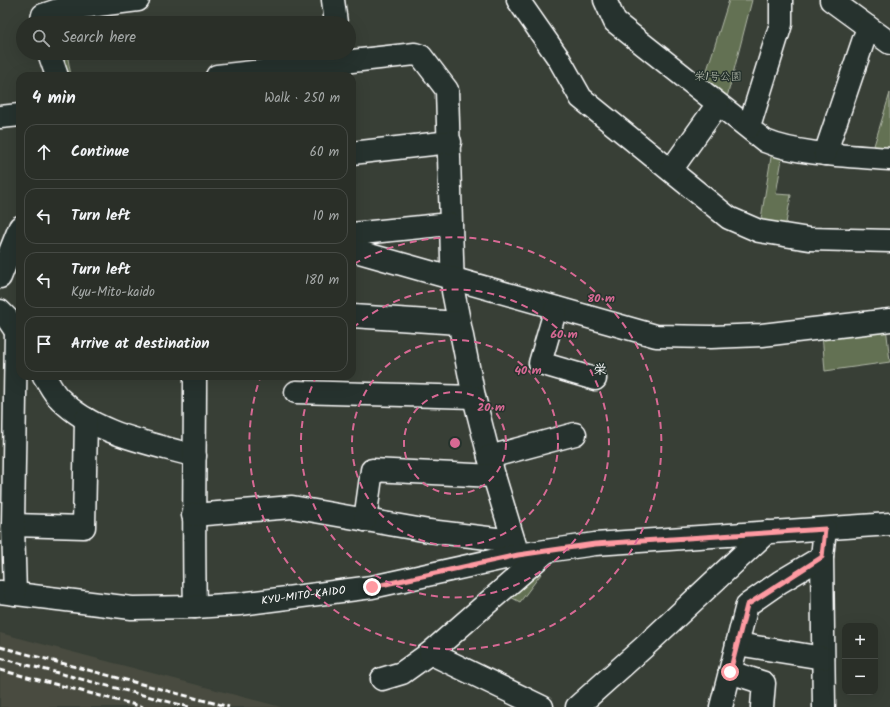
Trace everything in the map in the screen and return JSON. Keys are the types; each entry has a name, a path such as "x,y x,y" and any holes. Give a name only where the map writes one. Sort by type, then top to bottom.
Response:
{"street":[{"path":"43,16 58,10 138,0"},
{"path":"333,0 335,16"},
{"path":"605,0 615,22 765,141 773,145 825,154 890,159"},
{"path":"831,0 890,42"},
{"path":"748,127 781,24 776,1"},
{"path":"525,3 582,98 729,218 759,231 809,239 890,242"},
{"path":"825,154 868,27"},
{"path":"193,515 292,507 516,548 491,466 474,397 453,292 450,224 450,142 447,90 421,56 415,54 356,56"},
{"path":"51,60 56,72"},
{"path":"243,72 321,60"},
{"path":"671,170 718,104"},
{"path":"0,116 16,115"},
{"path":"356,153 450,142"},
{"path":"356,234 450,224"},
{"path":"0,277 16,237"},
{"path":"356,251 453,277 656,336 762,336 890,320"},
{"path":"556,308 540,362 595,379"},
{"path":"356,316 458,323"},
{"path":"7,593 13,525 13,323"},
{"path":"47,380 58,398 77,414 86,419 111,431 195,456"},
{"path":"195,380 193,515 195,607"},
{"path":"296,392 474,397"},
{"path":"13,525 84,527 86,419"},
{"path":"365,520 372,470 491,466 575,434"},
{"name":"KYU-MITO-KAIDO","path":"7,593 132,608 195,607 305,597 372,587 516,548 547,551 595,544 890,524"},
{"path":"824,707 822,557 825,529"},
{"path":"577,707 644,647 767,532"},
{"path":"382,679 402,673 430,653 547,551"},
{"path":"721,707 747,605 822,557"},
{"path":"737,644 823,658"},
{"path":"430,653 542,707"},
{"path":"730,672 764,683 762,707"}],"shaded area":[{"path":"0,633 281,707 0,707"}],"green space":[{"name":"栄1号公園","path":"729,0 752,0 724,109 703,83"},
{"path":"60,60 68,60 70,72 64,72"},
{"path":"890,93 890,153 872,152"},
{"path":"773,145 784,147 776,194 791,195 785,229 760,225"},
{"path":"886,326 890,362 825,371 822,334"},
{"path":"530,566 541,574 520,602 501,592"}],"railway":[{"path":"0,647 229,707"},
{"path":"0,658 189,707"},
{"path":"0,670 143,707"}],"district":[{"name":"栄","path":"600,370"}],"route":[{"path":"372,587 518,555 595,544 825,529 822,557 780,582 747,605 730,672"}]}
